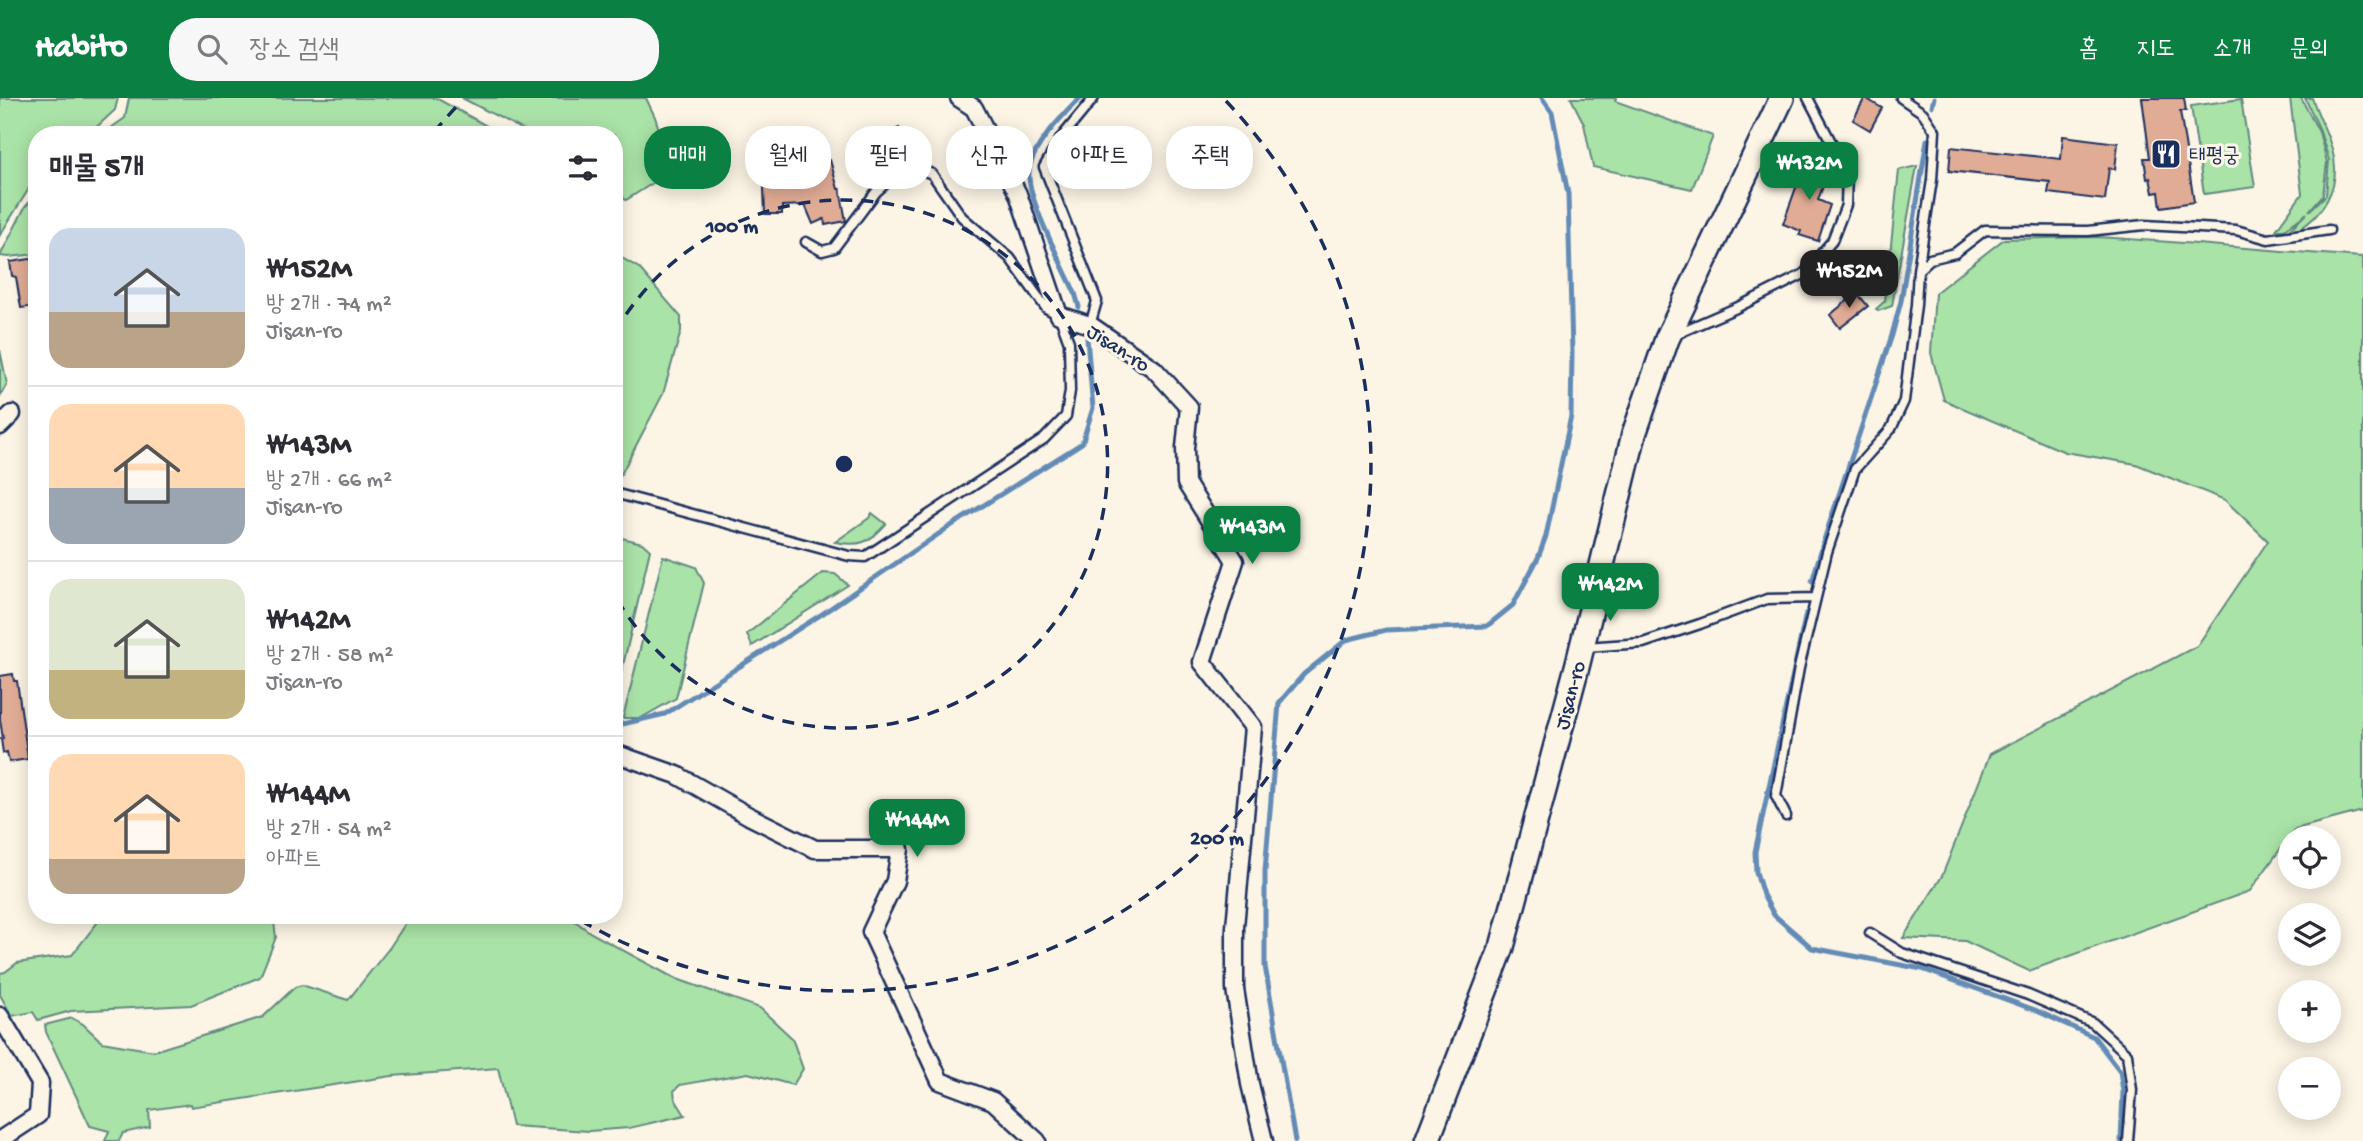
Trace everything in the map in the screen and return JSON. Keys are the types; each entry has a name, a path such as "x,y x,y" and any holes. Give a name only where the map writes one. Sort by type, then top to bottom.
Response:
{"main road":[{"name":"Jisan-ro","path":"1427,1141 1502,947 1582,648 1634,434 1667,339 1782,98"}],"street":[{"name":"Jisan-ro","path":"959,98 974,108 1018,194 1059,315 1090,325 1154,369 1189,407 1185,448 1186,483 1235,561 1202,662 1253,727 1235,927 1235,989 1250,1084 1264,1141"},
{"path":"0,426 12,414"},
{"path":"623,755 677,775 749,816 815,849 900,849 895,881 872,932 940,1081 993,1101 1037,1141"},
{"path":"0,1016 40,1083 38,1115 0,1140"}],"lane":[{"path":"1090,325 1097,301 1044,167 1061,138 1094,98"},
{"path":"1667,339 1804,274 1832,241 1846,205 1847,172 1808,98"},
{"path":"1786,816 1776,796 1799,668 1827,552 1855,469 1891,429 1904,401 1918,270 1932,180 1935,131 1923,113 1901,98"},
{"name":"Jisan-ro","path":"623,495 849,556 865,557 1044,439 1066,416 1071,362 1069,342 1059,315 1046,308 1010,258 962,216 932,174 915,167 902,169 876,192 834,248 822,251 806,242"},
{"path":"1918,270 1930,259 1955,253 1985,230 2088,231 2144,225 2236,230 2268,239 2329,230"},
{"path":"1582,648 1643,643 1767,598 1816,598"},
{"path":"1870,933 1902,953 2028,995 2093,1023 2127,1054 2132,1090 2128,1141"}],"green space":[{"path":"0,98 118,98 115,110 98,126 28,126 28,190 0,235"},
{"path":"129,98 436,98 487,126 114,126 125,118"},
{"path":"462,98 646,98 658,126 644,126 644,189 626,200 623,198 623,126 516,126"},
{"path":"1571,98 1616,98 1615,101 1713,136 1692,189 1593,167 1584,124"},
{"path":"2290,98 2301,98 2319,132 2327,162 2323,195 2309,211 2326,195 2329,160 2319,128 2305,98 2312,98 2330,143 2335,176 2332,189 2320,211 2289,235 2287,232 2307,213 2284,230 2276,230 2302,194"},
{"path":"2241,99 2255,187 2204,194 2191,106"},
{"path":"1917,166 1892,306 1878,311 1876,309 1885,301 1899,170"},
{"path":"28,204 28,255 0,256"},
{"path":"2096,237 2363,257 2363,811 2306,826 2278,826 2278,852 2250,891 2029,971 1965,941 1903,938 1942,876 1990,754 2197,646 2268,541 2225,500 2136,464 2065,452 1944,400 1931,353 1935,293 2004,239"},
{"path":"623,259 639,268 681,317 681,331 663,394 623,471"},
{"path":"0,350 7,384 0,396"},
{"path":"872,513 886,524 874,536 858,544 835,542 869,518"},
{"path":"623,538 642,543 650,550 623,666"},
{"path":"663,556 696,567 704,583 676,698 641,718 623,718"},
{"path":"823,573 835,574 848,585 752,646 747,634"},
{"path":"96,924 274,924 276,937 260,977 191,1005 71,1011 38,1020 33,1012 12,1016 0,995 0,973 17,963 72,955"},
{"path":"405,924 579,924 674,978 760,1008 792,1038 803,1069 793,1085 748,1073 680,1085 674,1091 675,1099 685,1115 629,1128 589,1131 512,1126 498,1068 392,1076 191,1107 190,1104 149,1110 150,1127 123,1133 119,1141 105,1141 109,1131 90,1126 46,1032 45,1025 72,1018 83,1024 102,1042 154,1051 263,1017 295,987 302,985 348,1000"}],"building":[{"path":"1865,98 1882,108 1870,130 1853,120"},
{"path":"2142,98 2184,98 2186,111 2180,111 2194,202 2161,207 2159,192 2153,193 2150,178 2147,179 2144,158 2150,158"},
{"path":"2063,136 2118,143 2115,169 2109,168 2105,200 2048,193 2050,182 1949,171 1951,147 2061,159"},
{"path":"1807,157 1825,162 1821,172 1827,175 1818,200 1830,205 1818,241 1799,235 1801,231 1783,224"},
{"path":"831,164 840,189 846,221 825,225 824,219 813,224 805,205 782,206 782,214 765,214 764,189 831,189"},
{"path":"28,259 28,307 21,308 16,277 12,276 10,262"},
{"path":"1857,293 1868,306 1840,328 1830,315"},
{"path":"13,674 14,681 17,681 28,759 9,762 7,752 3,753 1,739 0,676"}],"waterway":[{"path":"1079,307 1034,199 1029,173 1041,143 1080,98"},
{"path":"1295,1141 1265,966 1265,871 1279,703 1304,674 1346,640 1386,630 1487,626 1513,605 1538,558 1546,536 1571,416 1572,354 1568,194 1552,112 1542,98"},
{"path":"1932,106 1934,98"},
{"path":"1812,582 1901,301 1927,140"},
{"path":"623,724 665,714 1082,443 1093,408 1087,338"},
{"path":"1806,613 1755,852 1756,872 1763,895 1774,915 1812,948 1922,969 2035,1010 2094,1037 2120,1071 2123,1091 2121,1141"}],"place":[{"name":"태평궁","path":"2166,154"}]}
